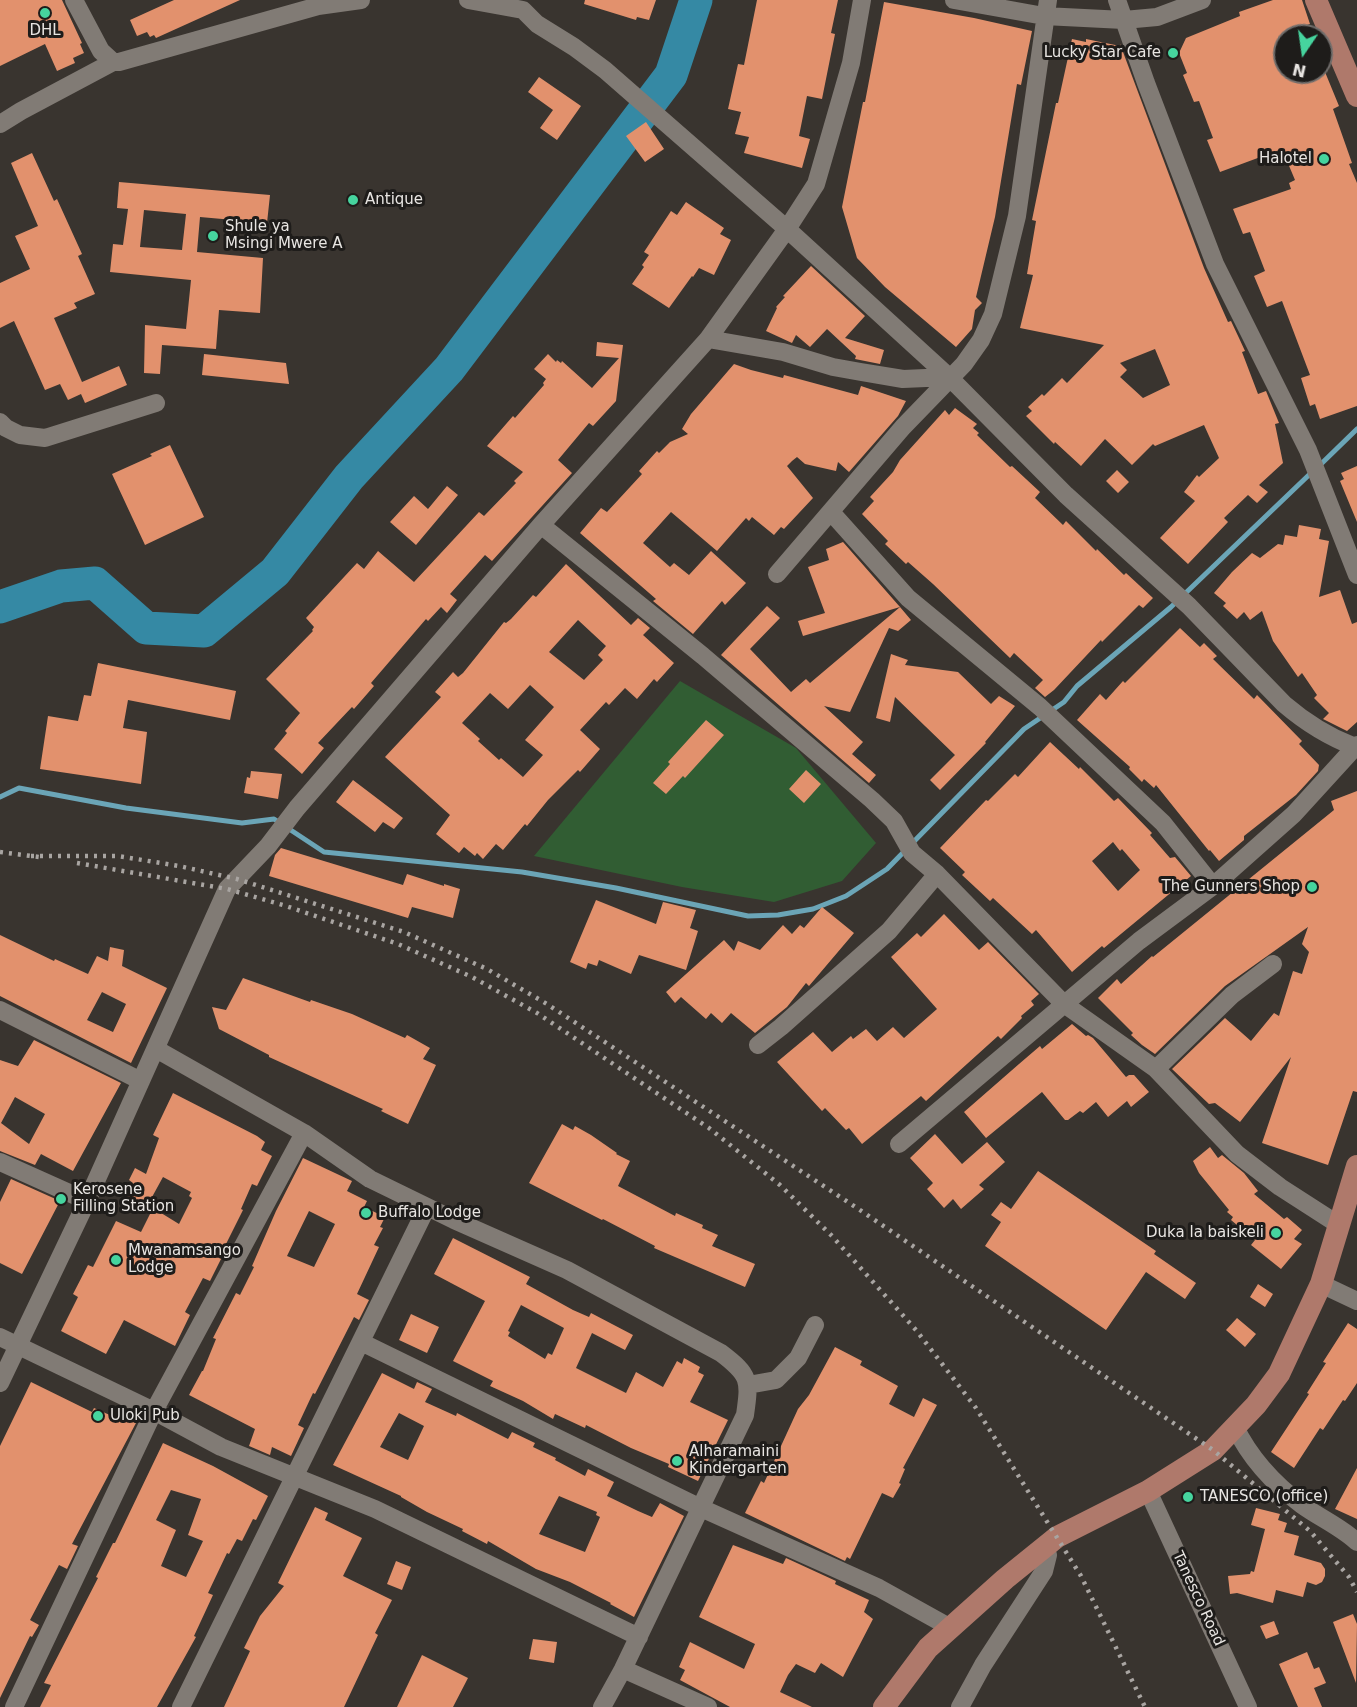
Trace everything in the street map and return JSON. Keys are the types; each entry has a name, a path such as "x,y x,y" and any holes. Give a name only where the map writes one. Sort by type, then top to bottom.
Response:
{"main road":[{"path":"1316,0 1357,96"},
{"path":"884,1707 928,1648 1005,1579 1057,1537 1148,1491 1214,1450 1235,1427 1279,1374 1321,1284 1357,1166"}],"street":[{"path":"74,0 102,51 112,62"},
{"path":"0,124 112,62 134,58 318,6 361,0"},
{"path":"468,0 525,5 537,24 605,69 787,229 949,377 1066,495 1189,606 1259,681 1292,711 1337,740 1356,746 1294,814 1213,886 1140,941 899,1144"},
{"path":"0,1383 87,1201 227,889 268,846 297,808 541,525 708,339 787,229 816,184 851,63 862,0"},
{"path":"954,0 1046,8 1124,20 1156,17 1202,0"},
{"path":"1117,0 1215,264 1308,450 1357,575"},
{"path":"777,574 903,426 964,364 993,314 1017,216 1046,8"},
{"path":"708,339 783,352 833,367 903,379 949,377"},
{"path":"0,422 20,435 45,438 156,403"},
{"path":"831,512 908,597 1046,713 1163,823 1213,886"},
{"path":"541,525 703,656 873,800 894,821 912,853 937,874 1064,1004 1156,1069 1237,1154 1280,1187 1339,1225"},
{"path":"758,1045 889,931 937,874"},
{"path":"1156,1069 1233,994 1273,964"},
{"path":"0,1010 141,1081"},
{"path":"156,1049 304,1133 370,1179 567,1270 722,1353 737,1365 747,1379 744,1415 639,1637 602,1707"},
{"path":"14,1707 154,1411 304,1133"},
{"path":"0,1162 87,1201"},
{"path":"181,1707 427,1207"},
{"path":"1321,1284 1357,1300"},
{"path":"747,1385 777,1380 798,1358 815,1325"},
{"path":"0,1337 221,1446 375,1509 639,1637"},
{"path":"361,1342 701,1508 879,1588 951,1628"},
{"path":"1235,1427 1248,1452 1266,1473 1302,1504 1357,1542"},
{"name":"Tanesco Road","path":"1148,1491 1248,1707"},
{"path":"960,1707 994,1647 1044,1571 1048,1555 1045,1548"},
{"path":"623,1669 708,1707"}],"green space":[{"path":"680,681 796,748 876,843 842,881 774,902 682,887 534,856"}],"building":[{"path":"0,0 62,0 82,43 80,44 84,53 73,58 75,63 57,71 45,44 0,66"},
{"path":"174,0 240,0 156,38 154,35 150,37 147,32 137,36 130,20"},
{"path":"585,0 656,0 649,20 637,17 636,20 584,4"},
{"path":"757,0 838,0 831,33 835,34 822,99 807,96 799,136 810,139 802,168 744,153 749,137 735,134 741,112 728,109 738,64 744,65"},
{"path":"1273,0 1302,0 1310,24 1273,24 1273,84 1330,84 1339,106 1333,109 1357,183 1357,406 1320,419 1315,404 1310,406 1301,378 1310,375 1282,301 1267,307 1254,276 1265,271 1250,232 1243,234 1233,209 1291,189 1289,183 1295,180 1282,149 1220,172 1207,140 1213,138 1199,101 1194,102 1183,75 1187,73 1179,53 1186,38 1240,16 1239,12"},
{"path":"884,2 1032,31 1021,85 1017,84 995,217 976,297 982,303 975,310 972,329 956,347 885,287 857,258 842,207"},
{"path":"1072,39 1086,42 1086,39 1120,46 1120,44 1204,268 1228,322 1231,321 1245,351 1242,352 1258,394 1266,391 1279,423 1275,424 1283,463 1259,485 1268,492 1257,503 1248,495 1224,518 1228,522 1188,564 1160,538 1195,501 1184,492 1197,475 1199,477 1219,458 1204,425 1155,446 1153,444 1132,465 1105,439 1081,466 1055,442 1054,444 1026,416 1032,411 1028,407 1042,394 1044,396 1062,378 1067,383 1104,345 1020,328 1033,275 1027,274 1036,221 1032,220 1056,103 1058,103","holes":["1155,349 1170,385 1143,398 1120,377 1127,370 1120,363"]},
{"path":"539,77 581,106 557,140 540,128 553,110 528,92"},
{"path":"646,122 664,149 645,162 626,136"},
{"path":"32,153 54,201 57,199 82,254 78,256 95,294 74,303 77,308 54,318 82,382 119,366 127,385 85,403 81,394 68,400 60,384 45,390 14,321 0,328 0,283 30,269 15,236 38,226 11,163"},
{"path":"119,182 270,195 267,223 200,217 197,252 263,258 260,313 219,310 216,349 162,345 160,374 144,373 145,325 186,329 191,280 110,272 113,244 123,245 128,209 117,208","holes":["144,210 186,214 182,250 140,247"]},
{"path":"686,202 724,228 720,234 731,240 714,275 699,268 669,308 632,284 649,255 644,252 671,211 677,215"},
{"path":"811,266 865,316 845,338 884,350 880,364 855,359 856,356 827,329 810,347 796,335 792,343 766,331 776,307 785,297 783,296"},
{"path":"597,342 623,345 616,401 593,426 589,423 558,460 572,473 492,561 485,555 450,594 457,600 447,613 441,607 428,621 426,619 371,683 374,686 354,709 352,707 318,743 324,748 302,774 274,749 300,713 266,679 313,631 314,627 306,618 357,563 364,569 378,551 414,582 479,512 484,516 516,483 514,481 523,472 487,446 544,385 546,379 534,369 548,354 556,362 557,360 561,363 562,361 592,388 619,358 596,356"},
{"path":"204,354 286,363 289,384 202,375"},
{"path":"734,364 858,395 861,386 906,401 898,416 849,472 838,462 836,471 805,464 797,457 787,466 813,498 784,529 781,527 774,535 752,517 749,521 746,518 717,551 671,512 643,543 670,567 674,563 689,575 711,551 746,583 725,605 722,601 693,634 653,601 656,599 580,533 601,508 607,512 642,474 639,471 657,451 659,453 670,442 688,434 682,429 691,414"},
{"path":"955,408 977,424 973,428 979,433 977,435 1040,492 1035,498 1063,525 1066,521 1096,551 1097,549 1153,598 1143,608 1139,605 1045,697 1035,688 1043,680 1014,653 1010,658 933,584 908,562 906,564 885,544 888,541 862,514 874,501 870,497 893,472 900,460 945,410 949,415"},
{"path":"170,445 204,517 145,545 112,474"},
{"path":"1357,466 1357,522 1340,481 1344,479 1341,473"},
{"path":"1117,470 1129,482 1118,493 1106,481"},
{"path":"447,486 458,495 416,545 390,522 414,496 428,509"},
{"path":"1299,525 1321,529 1319,539 1329,541 1319,597 1340,590 1352,624 1357,622 1357,722 1347,731 1323,719 1329,713 1314,698 1317,695 1302,673 1298,677 1273,641 1262,611 1250,620 1244,612 1237,619 1223,606 1226,603 1214,593 1252,553 1260,558 1278,544 1283,545 1285,535 1297,537"},
{"path":"843,542 900,607 803,636 798,621 825,613 808,567 829,560 826,549"},
{"path":"566,564 631,625 638,618 650,628 643,635 674,663 657,682 654,679 637,699 625,688 609,705 606,702 580,730 600,749 580,772 578,770 548,800 503,850 496,844 483,859 477,853 475,856 464,847 459,853 436,834 450,815 385,757 441,697 435,692 453,672 458,677 463,673 504,622 511,619 533,595 536,597","holes":["578,620 606,646 598,655 603,660 584,680 549,652","530,685 554,707 525,740 543,755 523,777 501,758 499,760 462,723 490,693 508,709"]},
{"path":"767,606 780,618 750,649 791,692 806,679 810,683 900,607 911,620 898,631 889,628 850,712 824,706 863,742 852,754 876,775 869,783 721,655"},
{"path":"1180,628 1200,647 1204,643 1217,656 1213,659 1254,699 1257,695 1302,741 1299,744 1319,765 1318,771 1296,795 1244,836 1244,840 1219,861 1156,785 1154,788 1144,779 1142,782 1129,769 1130,767 1077,720 1100,694 1106,700"},
{"path":"891,654 908,660 905,665 958,672 991,704 999,696 1015,706 986,743 940,790 930,780 955,755 895,697 890,722 876,718"},
{"path":"98,663 236,691 230,720 128,700 123,728 147,732 141,784 40,769 48,716 78,721 84,695 91,696"},
{"path":"706,720 724,735 685,778 683,776 666,794 653,783 670,764 668,762"},
{"path":"1050,742 1079,769 1080,767 1114,801 1118,798 1152,833 1150,835 1170,858 1175,857 1191,876 1072,972 1036,930 1032,934 993,898 990,901 962,875 965,872 940,848 986,800 988,801 1015,774 1018,777","holes":["1113,842 1120,851 1122,849 1140,870 1118,891 1092,861"]},
{"path":"806,770 821,784 804,803 789,789"},
{"path":"251,771 282,774 278,799 244,793 247,777 250,778"},
{"path":"353,780 403,818 394,829 383,822 375,832 336,802"},
{"path":"1357,791 1357,1092 1353,1091 1328,1165 1262,1143 1291,1057 1240,1122 1215,1103 1209,1104 1172,1069 1225,1018 1251,1041 1274,1013 1279,1016 1293,971 1302,974 1309,952 1302,944 1308,927 1225,986 1155,1054 1131,1035 1133,1033 1098,998 1117,979 1121,984 1152,956 1334,810 1331,801"},
{"path":"281,848 403,885 407,874 460,889 453,918 412,907 408,918 269,876 275,855"},
{"path":"596,900 656,924 663,902 696,910 690,928 698,931 686,970 639,955 631,974 599,960 597,966 588,963 586,969 570,962"},
{"path":"822,907 854,933 809,986 806,983 787,1007 755,1033 731,1013 722,1023 711,1013 706,1019 681,997 675,1003 666,992 724,940 734,951 738,941 760,950 783,925 792,934 800,925 804,928"},
{"path":"944,914 979,950 988,942 1039,994 1031,1001 1034,1005 1001,1039 998,1036 926,1101 921,1096 862,1144 849,1128 846,1130 825,1108 822,1111 777,1062 813,1032 832,1052 851,1036 853,1039 866,1029 877,1041 893,1027 904,1038 937,1009 891,957 917,933 921,937"},
{"path":"0,935 54,961 55,959 88,974 97,956 108,961 110,947 124,950 122,966 167,988 131,1063 0,996","holes":["102,992 126,1004 113,1032 87,1020"]},
{"path":"243,978 352,1014 405,1038 407,1035 430,1048 423,1059 436,1065 408,1124 381,1111 383,1109 269,1057 219,1029 212,1007 226,1010"},
{"path":"1072,1024 1086,1036 1093,1038 1126,1077 1134,1075 1149,1092 1131,1107 1127,1101 1108,1117 1096,1102 1083,1113 1080,1111 1065,1120 1042,1092 986,1138 964,1112 1040,1046 1042,1049"},
{"path":"34,1040 121,1083 73,1171 41,1154 35,1165 0,1151 0,1060 18,1066","holes":["15,1097 45,1114 29,1144 1,1123"]},
{"path":"173,1093 257,1136 265,1142 261,1150 272,1156 257,1186 252,1184 241,1209 243,1210 210,1281 203,1278 185,1312 190,1315 175,1346 124,1320 106,1354 61,1331 78,1297 73,1294 88,1265 93,1267 116,1221 141,1232 153,1208 179,1224 192,1198 189,1196 191,1192 163,1177 146,1208 126,1198 133,1183 129,1180 135,1168 146,1174 159,1138 153,1135"},
{"path":"562,1124 573,1130 575,1126 630,1161 618,1186 675,1216 676,1213 703,1225 702,1228 718,1235 712,1246 755,1264 745,1287 654,1248 655,1246 529,1183"},
{"path":"935,1134 962,1164 987,1142 1005,1162 979,1185 984,1189 961,1209 953,1199 944,1208 927,1189 933,1183 910,1158"},
{"path":"1210,1147 1218,1158 1222,1155 1244,1173 1258,1191 1254,1194 1284,1219 1287,1217 1302,1230 1294,1239 1302,1244 1281,1269 1251,1245 1255,1240 1231,1220 1233,1217 1227,1212 1229,1210 1199,1173 1193,1161"},
{"path":"303,1158 352,1181 347,1191 367,1201 364,1207 385,1217 380,1227 383,1228 374,1245 379,1247 357,1294 369,1300 359,1320 354,1317 315,1394 313,1393 298,1425 304,1428 291,1456 272,1447 270,1455 249,1446 255,1429 189,1395 203,1371 216,1339 213,1338 236,1293 240,1295 254,1267 252,1266","holes":["309,1211 335,1224 314,1267 287,1256"]},
{"path":"1038,1171 1156,1251 1154,1254 1196,1283 1185,1299 1146,1272 1106,1330 985,1246 1001,1222 991,1215 1001,1202 1011,1209"},
{"path":"11,1179 60,1201 22,1274 0,1263 0,1202"},
{"path":"453,1238 530,1277 526,1284 573,1310 589,1317 591,1313 633,1335 625,1350 592,1333 576,1368 626,1393 636,1372 663,1387 677,1361 682,1364 684,1358 700,1367 698,1372 704,1375 690,1402 728,1420 698,1481 668,1467 669,1464 586,1425 585,1428 555,1414 553,1419 523,1401 490,1386 493,1381 453,1361 485,1301 434,1274","holes":["521,1305 564,1328 552,1355 548,1353 545,1359 508,1336 510,1332 508,1331"]},
{"path":"1258,1284 1273,1294 1265,1307 1250,1297"},
{"path":"411,1314 439,1327 427,1353 399,1340"},
{"path":"1237,1318 1256,1334 1245,1347 1226,1330"},
{"path":"1348,1323 1357,1329 1357,1383 1323,1430 1320,1428 1294,1468 1271,1452 1309,1394 1307,1393 1326,1363 1323,1362"},
{"path":"835,1347 862,1361 860,1365 898,1386 889,1404 914,1417 923,1398 937,1405 903,1468 905,1469 899,1483 901,1484 893,1498 882,1493 850,1559 847,1557 845,1561 745,1513 761,1481 764,1483 798,1409 809,1395"},
{"path":"382,1373 414,1389 417,1382 432,1389 425,1402 456,1416 457,1413 508,1439 512,1432 535,1443 533,1447 585,1476 588,1469 614,1482 607,1496 638,1511 652,1517 660,1503 684,1516 634,1617 570,1582 536,1569 488,1541 487,1544 401,1496 333,1465","holes":["399,1413 424,1426 408,1460 380,1447","559,1496 597,1512 596,1515 600,1517 585,1552 539,1534"]},
{"path":"31,1382 92,1412 94,1408 121,1420 123,1417 136,1423 72,1544 78,1546 67,1569 59,1565 30,1620 39,1625 32,1637 30,1636 0,1698 0,1446"},
{"path":"163,1443 213,1466 268,1496 242,1541 237,1539 229,1554 227,1553 208,1593 213,1595 194,1636 196,1637 157,1707 40,1707 51,1685 44,1683","holes":["171,1490 201,1499 188,1535 203,1541 186,1577 161,1566 176,1530 156,1520"]},
{"path":"1357,1468 1357,1519 1335,1509"},
{"path":"315,1507 328,1513 325,1520 362,1538 343,1576 392,1600 375,1633 378,1635 344,1707 224,1707 250,1651 244,1648 260,1616 284,1586 278,1583"},
{"path":"1256,1508 1280,1514 1278,1520 1287,1523 1284,1532 1299,1536 1294,1555 1321,1563 1325,1569 1322,1582 1316,1585 1307,1582 1303,1597 1276,1590 1273,1603 1237,1593 1230,1594 1228,1576 1254,1572 1265,1529 1251,1525"},
{"path":"733,1545 783,1564 786,1558 836,1581 835,1584 869,1600 864,1612 873,1619 843,1677 821,1663 815,1673 796,1664 788,1675 780,1692 812,1707 730,1707 680,1680 685,1670 679,1667 690,1642 744,1669 755,1644 699,1617"},
{"path":"396,1561 411,1567 402,1590 387,1584"},
{"path":"1353,1614 1357,1624 1356,1683 1333,1622"},
{"path":"1274,1621 1279,1634 1266,1639 1260,1626"},
{"path":"533,1639 557,1642 554,1663 529,1659"},
{"path":"1307,1652 1314,1669 1319,1667 1326,1683 1314,1688 1322,1707 1298,1707 1279,1664"},
{"path":"422,1655 468,1678 453,1707 397,1707"}],"waterway":[{"path":"0,607 61,586 95,583 146,628 204,631 275,572 349,477 449,369 671,75 696,0"},
{"path":"1319,466 1357,429"},
{"path":"0,797 19,788 126,808 242,823 274,819 324,852 522,872 616,888 748,916 778,915 813,909 846,896 887,869 1024,729 1064,702 1077,686 1171,607 1312,472"}],"railway":[{"path":"0,852 39,857"},
{"path":"31,856 118,856 237,879 404,932 487,969 547,1004 857,1208 1213,1450 1310,1531 1349,1577 1357,1592"},
{"path":"77,863 227,889 283,905 398,944 472,977 537,1013 709,1128 780,1185 832,1236 916,1330 976,1408 1081,1576 1145,1707"}],"place":[{"name":"DHL","path":"45,13"},
{"name":"Lucky Star Cafe","path":"1173,53"},
{"name":"Halotel","path":"1324,159"},
{"name":"Antique","path":"353,200"},
{"name":"Shule ya Msingi Mwere A","path":"213,236"},
{"name":"The Gunners Shop","path":"1312,887"},
{"name":"Kerosene Filling Station","path":"61,1199"},
{"name":"Buffalo Lodge","path":"366,1213"},
{"name":"Duka la baiskeli","path":"1276,1233"},
{"name":"Mwanamsango Lodge","path":"116,1260"},
{"name":"Uloki Pub","path":"98,1416"},
{"name":"Alharamaini Kindergarten","path":"677,1461"},
{"name":"TANESCO (office)","path":"1188,1497"}]}
